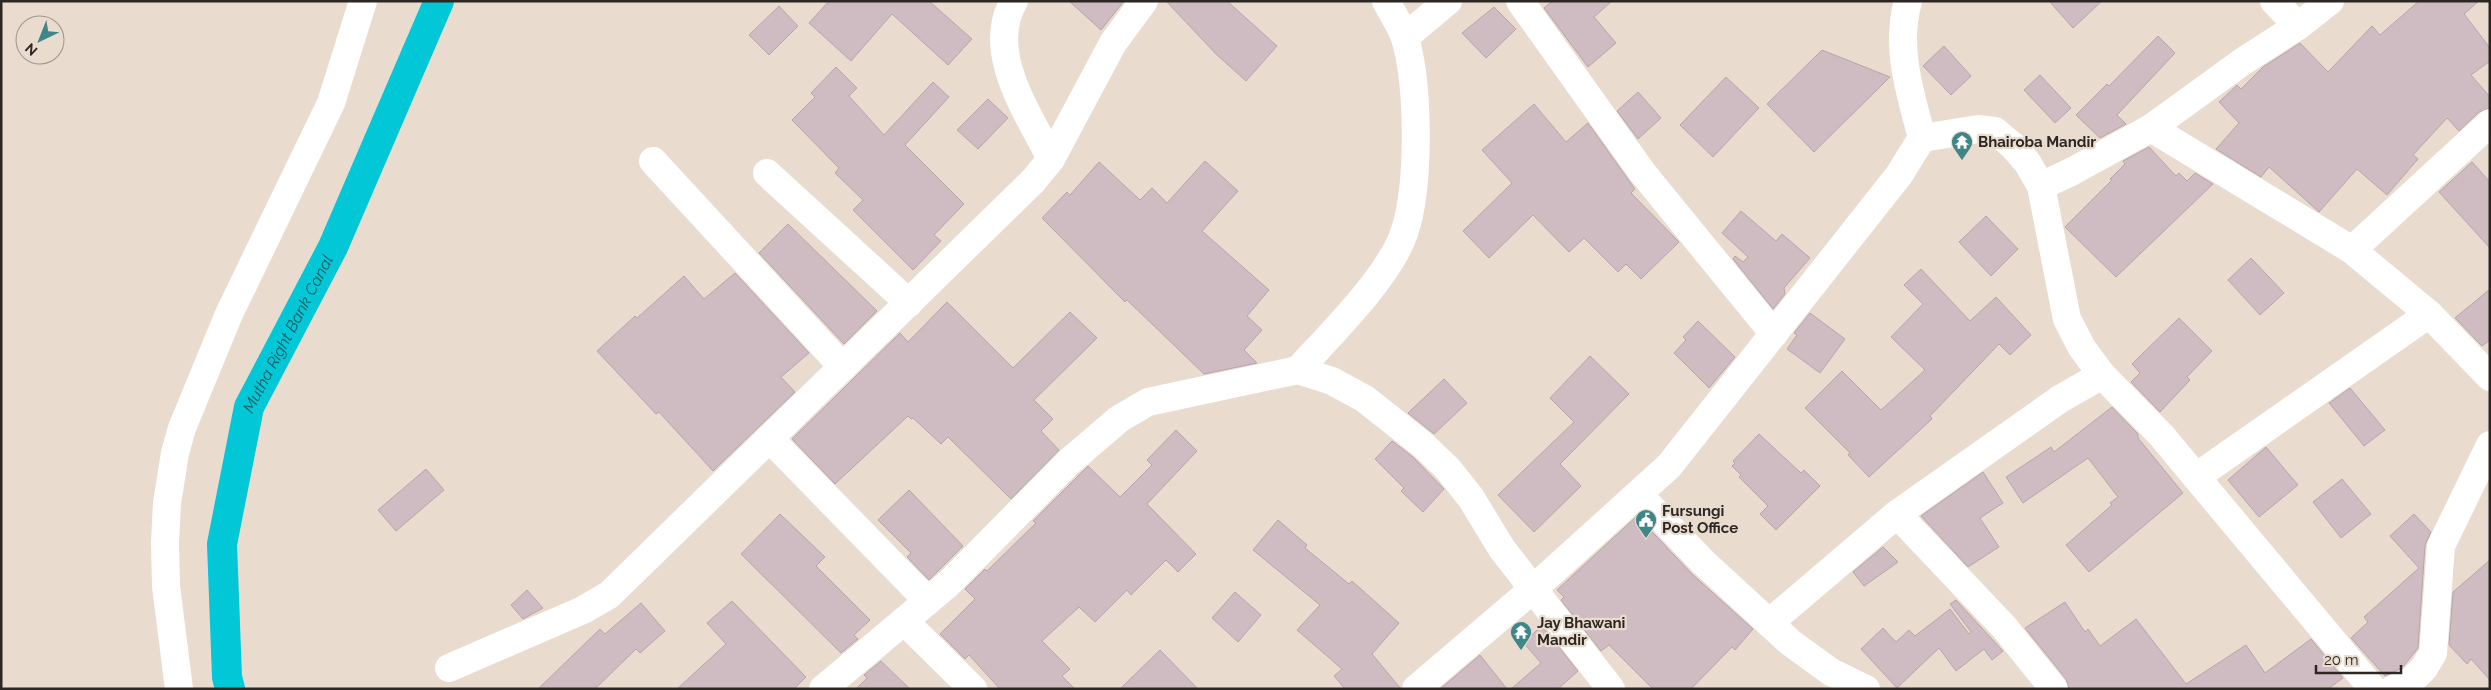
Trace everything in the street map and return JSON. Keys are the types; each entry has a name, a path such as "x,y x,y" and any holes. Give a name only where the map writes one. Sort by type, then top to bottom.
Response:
{"street":[{"path":"179,689 166,586 165,551 167,503 175,452 182,428 229,314 331,103 363,1"},
{"path":"1014,1 1004,34 1008,70 1052,159"},
{"path":"449,668 583,610 609,595 1033,181 1052,159 1113,44 1144,1"},
{"path":"1298,370 1341,323 1384,270 1404,234 1413,186 1416,105 1405,37 1386,1"},
{"path":"1405,37 1448,1"},
{"path":"1520,1 1642,172 1774,334"},
{"path":"2274,1 2298,26"},
{"path":"2041,186 2152,128 2242,62 2298,26 2330,1"},
{"path":"1416,689 1532,590 1669,466 1899,175 1922,138 1904,66 1901,37 1901,5"},
{"path":"2352,250 2490,123"},
{"path":"2152,128 2352,250 2429,314 2490,377"},
{"path":"1922,138 1978,129 1995,131 2013,146 2041,186 2067,319 2082,348 2102,375 2161,435 2382,689 2411,680 2424,668 2433,653 2441,546 2490,445"},
{"path":"654,161 843,367"},
{"path":"767,174 909,303"},
{"path":"2196,477 2429,314"},
{"path":"823,689 948,584 1070,461 1119,419 1148,402 1298,370 1332,382 1365,399 1423,445 1448,469 1471,498 1502,549 1532,590 1611,689"},
{"path":"1769,623 1896,514 2060,399 2102,375"},
{"path":"770,439 928,601"},
{"path":"1639,495 1703,562 1791,643 1831,672 1866,689"},
{"path":"1896,514 2004,627 2054,689"},
{"path":"904,621 972,689"}],"building":[{"path":"829,1 929,1 972,39 948,65 892,14 851,61 809,23"},
{"path":"1069,1 1124,1 1101,30"},
{"path":"1166,1 1227,1 1277,46 1246,81 1217,55"},
{"path":"1552,1 1612,1 1594,17 1616,43 1588,67 1544,8"},
{"path":"2049,1 2102,1 2073,28"},
{"path":"2419,1 2479,1 2464,14 2490,48 2490,61 2471,75 2490,97 2490,108 2479,112 2459,131 2447,118 2413,155 2418,159 2387,195 2357,169 2319,212 2269,167 2261,177 2216,149 2239,123 2219,102 2237,85 2241,89 2263,67 2300,43 2328,72 2372,26 2380,35"},
{"path":"779,6 798,26 769,55 749,35"},
{"path":"1494,7 1516,29 1486,58 1462,33"},
{"path":"2158,36 2175,53 2117,115 2126,124 2100,138 2076,115 2107,84 2109,86"},
{"path":"1944,46 1971,76 1951,95 1923,66"},
{"path":"1822,50 1890,77 1814,152 1767,104"},
{"path":"836,67 857,88 849,96 884,135 933,82 949,97 905,145 964,204 934,235 941,241 913,270 853,210 863,200 835,173 839,168 792,120 815,97 811,93"},
{"path":"2040,75 2071,108 2055,123 2024,90"},
{"path":"1726,77 1759,108 1713,157 1680,125"},
{"path":"1638,92 1661,118 1638,139 1617,111"},
{"path":"988,99 1008,118 978,149 957,130"},
{"path":"1534,104 1566,142 1588,123 1635,189 1631,193 1679,242 1641,279 1626,264 1618,272 1584,238 1569,252 1533,215 1489,258 1463,231 1512,183 1482,150"},
{"path":"2149,147 2176,176 2179,173 2187,181 2195,173 2213,184 2116,277 2065,227 2112,180 2110,179 2125,164 2123,161"},
{"path":"1205,161 1238,191 1202,231 1269,290 1247,316 1262,330 1244,350 1257,363 1204,374 1127,300 1125,302 1042,218 1067,192 1070,195 1099,162 1140,200 1152,188 1167,203"},
{"path":"2472,162 2490,182 2490,248 2439,192"},
{"path":"1741,211 1776,241 1782,234 1810,258 1784,288 1785,294 1773,309 1733,259 1735,256 1743,262 1748,257 1722,233"},
{"path":"1986,216 2018,249 1991,276 1959,242"},
{"path":"788,224 877,311 844,344 759,253"},
{"path":"2251,258 2284,293 2260,315 2228,280"},
{"path":"1921,269 1970,321 1996,297 2031,335 2010,355 1999,344 1930,416 1932,419 1869,477 1848,455 1850,453 1805,408 1842,371 1881,410 1925,370 1891,337 1923,304 1904,285"},
{"path":"735,273 809,353 781,377 795,392 713,471 659,412 656,414 597,351 635,316 637,318 684,276 704,299"},
{"path":"2490,289 2490,340 2482,346 2455,318"},
{"path":"947,302 1013,368 1070,312 1097,338 1034,400 1053,419 1041,431 1059,450 1011,499 948,437 941,444 913,418 911,419 908,416 835,484 792,439 900,333 908,342"},
{"path":"1810,313 1845,339 1820,373 1787,349 1797,335 1794,333"},
{"path":"2179,318 2212,351 2187,377 2190,380 2160,412 2131,382 2140,373 2132,364"},
{"path":"1698,321 1735,357 1709,388 1674,353 1686,340 1683,337"},
{"path":"1590,356 1629,394 1560,464 1581,486 1534,532 1498,495 1574,422 1550,398"},
{"path":"1444,379 1467,403 1434,434 1408,413"},
{"path":"2350,388 2385,430 2364,446 2329,403"},
{"path":"2112,407 2138,434 2138,438 2183,493 2089,572 2066,545 2112,505 2110,503 2118,497 2088,458 2023,503 2006,477 2051,447 2054,452"},
{"path":"1176,430 1197,451 1147,504 1196,554 1178,572 1166,560 1131,595 1127,590 1095,622 1079,607 1042,641 1070,669 1062,676 1075,689 1000,689 969,655 965,659 940,634 975,599 965,589 985,569 987,571 1036,523 1033,521 1088,466 1120,497 1152,465 1147,460"},
{"path":"1759,434 1801,473 1804,470 1820,486 1776,530 1760,514 1768,506 1739,477 1741,475 1732,466 1735,463 1733,461"},
{"path":"1392,441 1413,457 1444,489 1423,512 1401,491 1404,488 1375,459"},
{"path":"2266,447 2298,485 2259,517 2228,480"},
{"path":"426,469 444,490 396,531 378,510"},
{"path":"1983,472 2003,503 1980,518 1999,547 1968,567 1921,516"},
{"path":"2342,479 2371,514 2341,538 2313,502"},
{"path":"909,490 963,546 929,580 907,557 911,553 878,520"},
{"path":"780,514 825,557 816,566 870,620 854,635 858,639 841,653 741,554"},
{"path":"2414,514 2431,532 2425,545 2418,648 2402,668 2385,676 2351,638 2368,622 2364,617 2419,568 2390,536"},
{"path":"1637,516 1692,574 1753,629 1735,650 1732,647 1691,689 1653,689 1609,645 1601,651 1561,600 1564,597 1557,590"},
{"path":"1278,520 1307,545 1305,548 1349,584 1352,581 1399,623 1372,654 1401,689 1345,689 1334,676 1342,669 1297,630 1320,605 1253,550"},
{"path":"1883,547 1898,562 1864,586 1853,572"},
{"path":"2490,560 2490,680 2471,659 2467,664 2449,645 2453,592"},
{"path":"527,590 543,608 523,619 511,605"},
{"path":"1235,592 1261,615 1238,642 1212,618"},
{"path":"1956,600 2003,651 1992,660 1984,649 1956,671 1939,648 1897,688 1861,649 1883,628 1896,642 1909,630 1915,636 1950,609 1969,634 1971,632 1950,604"},
{"path":"732,601 806,677 794,689 677,689 726,644 707,623"},
{"path":"2065,602 2085,632 2088,629 2100,646 2136,619 2186,684 2246,645 2265,673 2311,639 2343,678 2328,689 2069,689 2066,679 2025,628"},
{"path":"641,603 665,631 640,653 636,649 595,689 538,689 600,629 605,634"},
{"path":"1542,626 1578,671 1558,689 1511,689 1541,663 1523,642"},
{"path":"1160,650 1198,689 1120,689"},
{"path":"1480,655 1507,689 1440,689"},
{"path":"881,661 910,689 856,689 867,678 864,675"}],"waterway":[{"name":"Mutha Right Bank Canal","path":"230,689 227,677 222,544 249,407 333,247 439,1"}],"place":[{"name":"Bhairoba Mandir","path":"1962,161"},
{"name":"Fursungi Post Office","path":"1646,539"},
{"name":"Jay Bhawani Mandir","path":"1521,651"}]}
